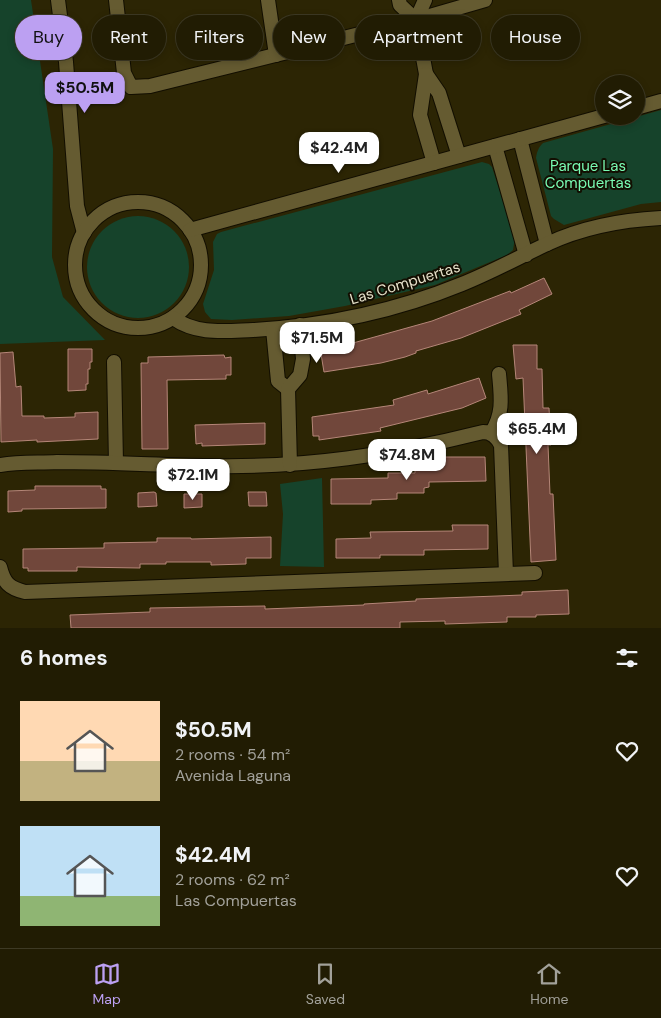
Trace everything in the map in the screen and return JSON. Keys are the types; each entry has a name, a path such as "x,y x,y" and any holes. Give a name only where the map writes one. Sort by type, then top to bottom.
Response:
{"street":[{"path":"58,0 66,62 77,206 84,233"},
{"path":"116,0 124,73 131,88 150,86 273,56"},
{"path":"268,0 273,34"},
{"path":"400,0 400,5 411,15"},
{"path":"418,15 425,0"},
{"path":"433,15 485,0"},
{"path":"423,60 426,74 420,115 434,163"},
{"path":"426,74 439,93 458,156"},
{"path":"645,105 661,101"},
{"path":"190,230 595,118"},
{"path":"520,139 547,244"},
{"path":"495,146 526,255"},
{"path":"150,204 169,211 184,222 190,230 199,250 201,272 194,294 173,318 152,327 129,328 108,321 90,307 79,288 75,265 79,243 96,218 112,208 122,205 150,204"},
{"name":"Las Compuertas","path":"173,318 188,327 211,332 273,329 363,315 429,297 570,235 626,221 661,218"},
{"path":"290,465 288,389 300,376 303,359 300,325"},
{"path":"273,329 278,381 288,389"},
{"path":"114,362 116,462"},
{"path":"491,433 496,426 502,409 499,374"},
{"path":"0,465 41,462 116,462 208,466 290,465 361,458 397,452 482,432 491,433 498,440 501,450 506,574"},
{"path":"0,567 3,578 13,589 25,592 535,573"}],"green space":[{"path":"0,0 31,0 33,15 15,15 15,60 40,60 53,149 52,257 63,297 105,340 0,344"},
{"name":"Parque Las Compuertas","path":"661,110 661,202 641,204 564,225 554,219 551,216 536,158 538,150 543,143 607,125 645,125 645,114"},
{"path":"482,162 492,167 515,238 513,250 507,255 435,285 345,306 289,316 232,320 211,319 205,312 203,304 214,270 213,242 217,234"},
{"path":"138,216 158,220 174,231 185,247 189,267 185,287 174,303 158,314 138,318 118,314 102,303 91,287 87,267 91,247 102,231 118,220"},
{"path":"322,478 324,567 280,566 283,514 280,484"}],"building":[{"path":"544,278 552,294 519,310 521,314 461,338 416,351 416,353 405,357 381,363 324,372 320,348 353,343 432,321 510,291 511,293"},
{"path":"513,345 537,345 537,369 542,369 543,408 549,408 551,445 548,445 550,494 553,494 556,560 531,562 523,378 516,379"},
{"path":"68,349 92,349 92,362 90,362 90,369 88,369 86,390 68,391"},
{"path":"13,352 16,387 21,386 22,416 44,416 44,418 75,417 75,413 98,412 98,439 1,442 0,353"},
{"path":"224,355 225,358 231,357 231,375 226,375 226,379 167,380 168,449 142,449 141,363 148,363 148,357"},
{"path":"479,378 486,398 462,408 380,428 381,431 319,440 319,436 313,436 312,417 394,405 393,400 427,390 428,394"},
{"path":"265,423 265,444 202,446 202,443 196,444 195,425"},
{"path":"440,457 485,457 486,481 429,482 429,487 424,488 424,493 397,493 397,499 371,500 371,504 331,504 331,479 388,478 388,473 415,473 415,467 440,467"},
{"path":"35,486 101,486 101,489 106,489 106,508 22,509 22,511 8,512 8,491 35,490"},
{"path":"248,492 266,492 267,506 249,506"},
{"path":"138,493 156,493 157,506 138,507"},
{"path":"184,494 202,494 202,507 184,508"},
{"path":"452,525 488,525 488,549 424,550 424,555 336,558 336,539 371,538 370,532 453,531"},
{"path":"271,537 271,558 246,558 246,564 211,565 211,562 166,562 166,564 140,564 140,568 77,567 77,571 28,571 28,568 23,568 23,549 104,548 104,543 157,542 157,538"},
{"path":"568,590 569,614 507,617 507,622 445,624 445,621 400,622 400,628 71,628 70,615 150,612 150,608 265,606 265,609 364,605 416,601 416,599 522,595 522,592"}]}
